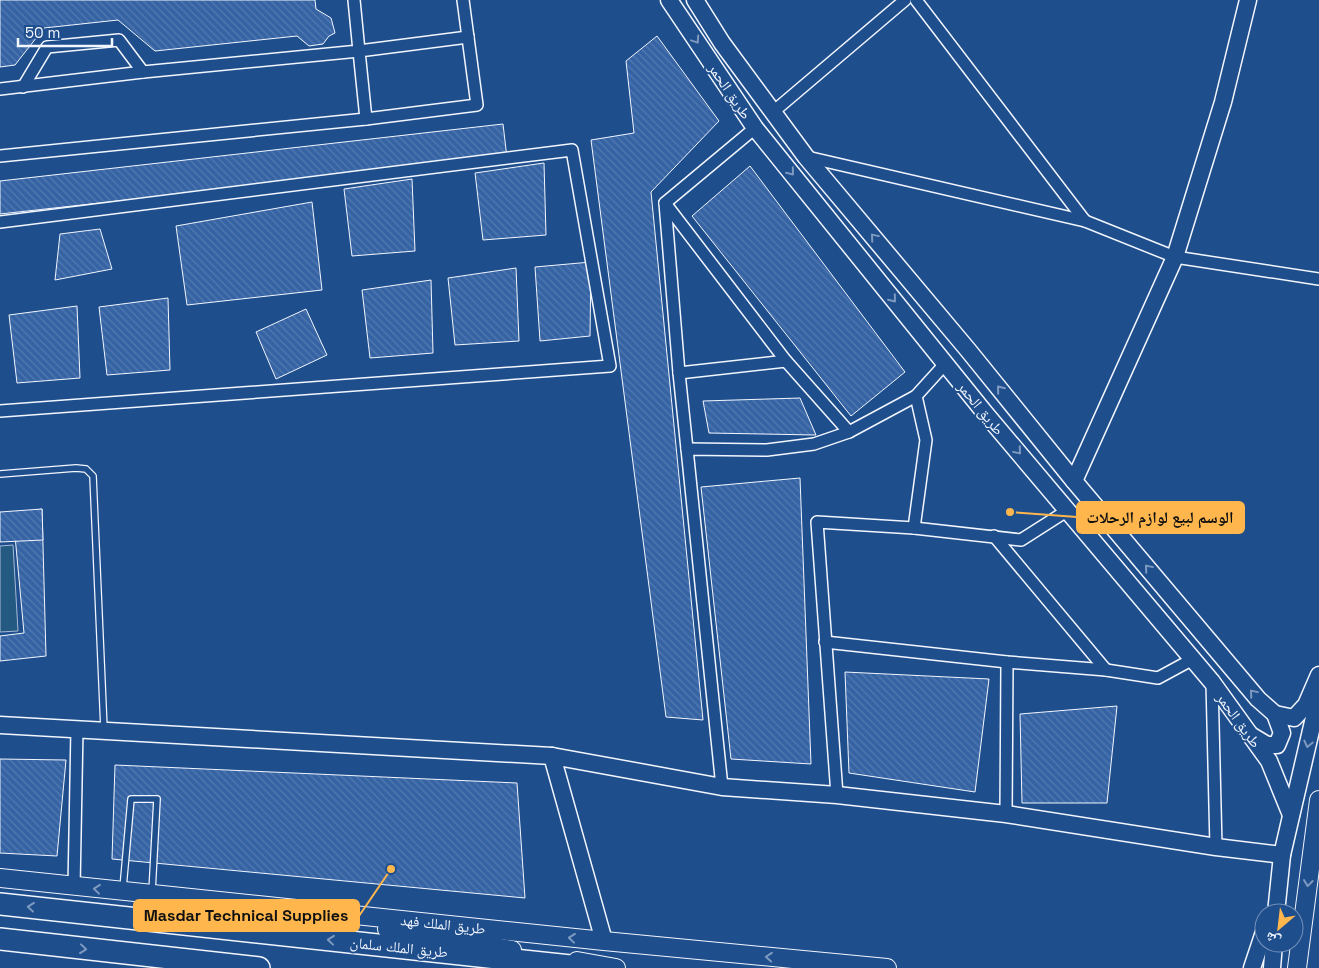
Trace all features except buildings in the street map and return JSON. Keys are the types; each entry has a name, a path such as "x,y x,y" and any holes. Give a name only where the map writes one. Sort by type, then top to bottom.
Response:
{"highway":[{"name":"طريق الملك سلمان","path":"0,904 589,968"},
{"path":"0,940 259,968"}],"main road":[{"path":"1298,968 1319,800"},
{"name":"طريق الملك فهد","path":"0,878 604,942 887,968"},
{"path":"0,887 74,887"},
{"path":"215,900 616,968"}],"street":[{"path":"354,0 366,119"},
{"path":"0,156 366,119 477,105 463,0"},
{"name":"طريق الحمر","path":"669,0 755,128 946,364 1212,682 1269,761 1291,815"},
{"name":"طريق الحمر","path":"695,0 722,43 806,158 1258,699 1275,714"},
{"path":"773,112 905,0"},
{"path":"916,0 1084,221"},
{"path":"1074,480 1175,257 1223,102 1248,0"},
{"path":"0,89 468,37"},
{"path":"23,87 47,47 119,40 143,72"},
{"path":"665,203 755,128"},
{"path":"0,222 572,150 610,366 0,411"},
{"path":"806,158 1084,221 1175,257 1319,279"},
{"path":"665,203 786,361 849,432"},
{"path":"665,203 679,373 722,787"},
{"path":"679,373 786,361"},
{"path":"687,449 768,450 814,444 849,432 916,396 946,364"},
{"path":"914,528 926,440 916,396"},
{"path":"836,795 817,522 914,528 1021,540 1068,510"},
{"path":"994,536 1106,670"},
{"path":"825,642 1008,662 1106,670 1158,678 1192,659"},
{"path":"1006,814 1008,662"},
{"path":"1275,714 1294,718 1306,705 1319,675"},
{"path":"1212,682 1216,847"},
{"path":"1271,903 1319,696"},
{"path":"1250,735 1267,745 1277,744 1282,733 1275,714"},
{"path":"0,725 552,756 722,787 836,795 1006,814 1216,847 1281,863"},
{"path":"74,887 77,730"},
{"path":"552,756 604,942"},
{"path":"1277,903 1281,863"},
{"path":"1252,968 1257,953"},
{"path":"1272,968 1273,953"}],"lane":[{"path":"0,474 76,468 86,469 93,476 104,731"},
{"path":"123,892 131,799 157,799 152,894"}],"shaded area":[{"path":"13,545 18,631 0,632 0,546"}],"place":[{"name":"الوسم لبيع لوازم الرحلات","path":"1010,512"},
{"name":"Masdar Technical Supplies","path":"391,869"}]}
